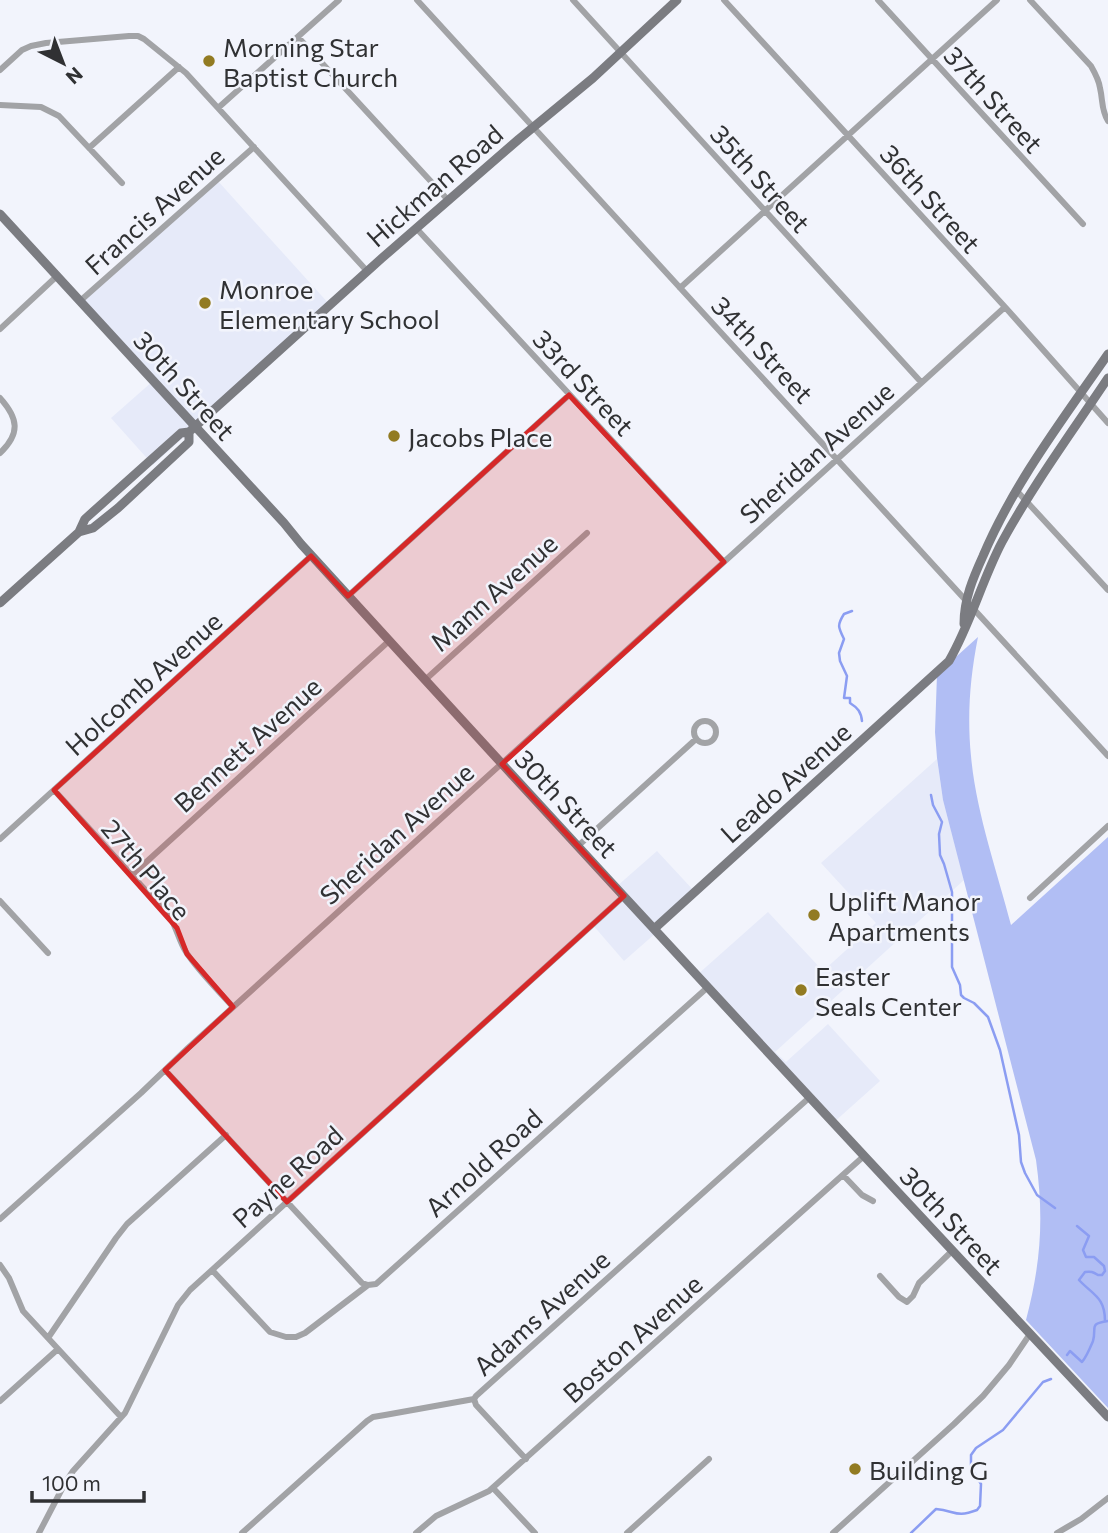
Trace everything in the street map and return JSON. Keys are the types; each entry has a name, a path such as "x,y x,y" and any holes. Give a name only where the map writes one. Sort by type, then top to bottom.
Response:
{"street":[{"path":"218,108 339,0"},
{"name":"34th Street","path":"417,0 1108,756"},
{"name":"35th Street","path":"573,0 921,383"},
{"name":"Hickman Road","path":"0,603 79,532 93,528 139,489 189,442 192,429 416,228 593,78 677,0"},
{"name":"36th Street","path":"724,0 1108,423"},
{"name":"37th Street","path":"878,0 1083,224"},
{"path":"680,288 997,0"},
{"path":"1030,0 1091,66 1101,90 1102,109 1108,121"},
{"path":"0,70 22,50 31,46 129,36 144,39 186,73 368,271"},
{"path":"298,37 448,200"},
{"path":"89,148 179,67"},
{"path":"0,105 33,105 51,110 60,116 122,183"},
{"name":"Francis Avenue","path":"80,301 254,147"},
{"name":"30th Street","path":"0,214 192,429 284,523 311,556 502,764 1108,1418"},
{"name":"33rd Street","path":"416,228 724,562"},
{"path":"0,329 57,276"},
{"name":"Sheridan Avenue","path":"0,1219 1005,307"},
{"path":"964,629 966,600 993,533 1016,490 1108,354"},
{"name":"Leado Avenue","path":"654,929 949,661 959,645 1003,542 1026,501 1108,378"},
{"path":"348,596 569,395"},
{"path":"0,398 14,416 15,426 14,435 0,453"},
{"path":"1016,490 1108,590"},
{"name":"Mann Avenue","path":"425,680 587,533"},
{"name":"Holcomb Avenue","path":"0,839 311,556"},
{"name":"Bennett Avenue","path":"132,875 389,641"},
{"path":"578,846 696,739"},
{"name":"27th Place","path":"54,790 170,918 187,954 233,1007"},
{"path":"1030,898 1108,826"},
{"name":"Payne Road","path":"39,1533 65,1482 132,1401 178,1305 190,1290 624,896"},
{"path":"0,901 48,953"},
{"name":"Arnold Road","path":"212,1270 270,1332 286,1337 305,1333 368,1285 376,1283 708,987"},
{"path":"165,1070 362,1283 368,1285"},
{"name":"Adams Avenue","path":"242,1533 373,1417 474,1399 810,1097"},
{"path":"47,1338 127,1224 226,1135"},
{"name":"Boston Avenue","path":"416,1533 436,1516 493,1488 864,1156"},
{"path":"843,1175 862,1195 873,1201"},
{"path":"880,1276 907,1302 919,1283 952,1251"},
{"path":"0,1265 9,1278 23,1311 121,1417"},
{"path":"833,1533 983,1396 1030,1334"},
{"path":"0,1401 58,1349"},
{"path":"474,1399 476,1405 526,1459"},
{"path":"627,1533 709,1459"},
{"path":"493,1488 535,1533"},
{"path":"1057,1533 1082,1519 1108,1497"}],"highlighted area":[{"path":"569,395 724,562 502,764 624,896 287,1202 165,1070 233,1007 187,954 177,928 54,790 311,556 348,596"}],"shaded area":[{"name":"Monroe Elementary School","path":"217,180 330,305 153,465 111,418 153,381 80,301"},
{"path":"978,637 970,696 971,756 982,820 1011,925 1108,837 1108,1408 1026,1320 1040,1240 1036,1160 943,800 935,732 937,674"},
{"path":"937,759 943,800 964,880 775,1052 786,1062 828,1024 880,1081 833,1123 697,975 768,912 823,971 876,923 821,863"},
{"path":"657,851 695,892 657,932 624,961 592,924 623,896 616,887"}],"waterway":[{"path":"852,611 844,614 839,624 844,639 839,653 847,676 844,698 850,698 850,703 859,710 862,721"},
{"path":"931,795 942,822 939,834 940,855 952,892 952,967 960,985 961,995 988,1017 1000,1050 1025,1173 1037,1195 1055,1208"},
{"path":"1077,1226 1089,1236 1083,1250 1086,1257 1094,1257 1104,1266 1102,1275 1085,1272 1079,1280 1100,1301 1105,1321"},
{"path":"1067,1355 1070,1351 1082,1362 1093,1341 1094,1327 1108,1321"},
{"path":"911,1533 936,1509 960,1514 977,1510 980,1506 981,1484 971,1468 971,1455 976,1448 1003,1430 1043,1382 1051,1379"}],"place":[{"name":"Morning Star Baptist Church","path":"209,61"},
{"name":"Monroe Elementary School","path":"205,303"},
{"name":"Jacobs Place","path":"394,436"},
{"name":"Uplift Manor Apartments","path":"814,915"},
{"name":"Easter Seals Center","path":"801,990"},
{"name":"Building G","path":"855,1469"}]}
